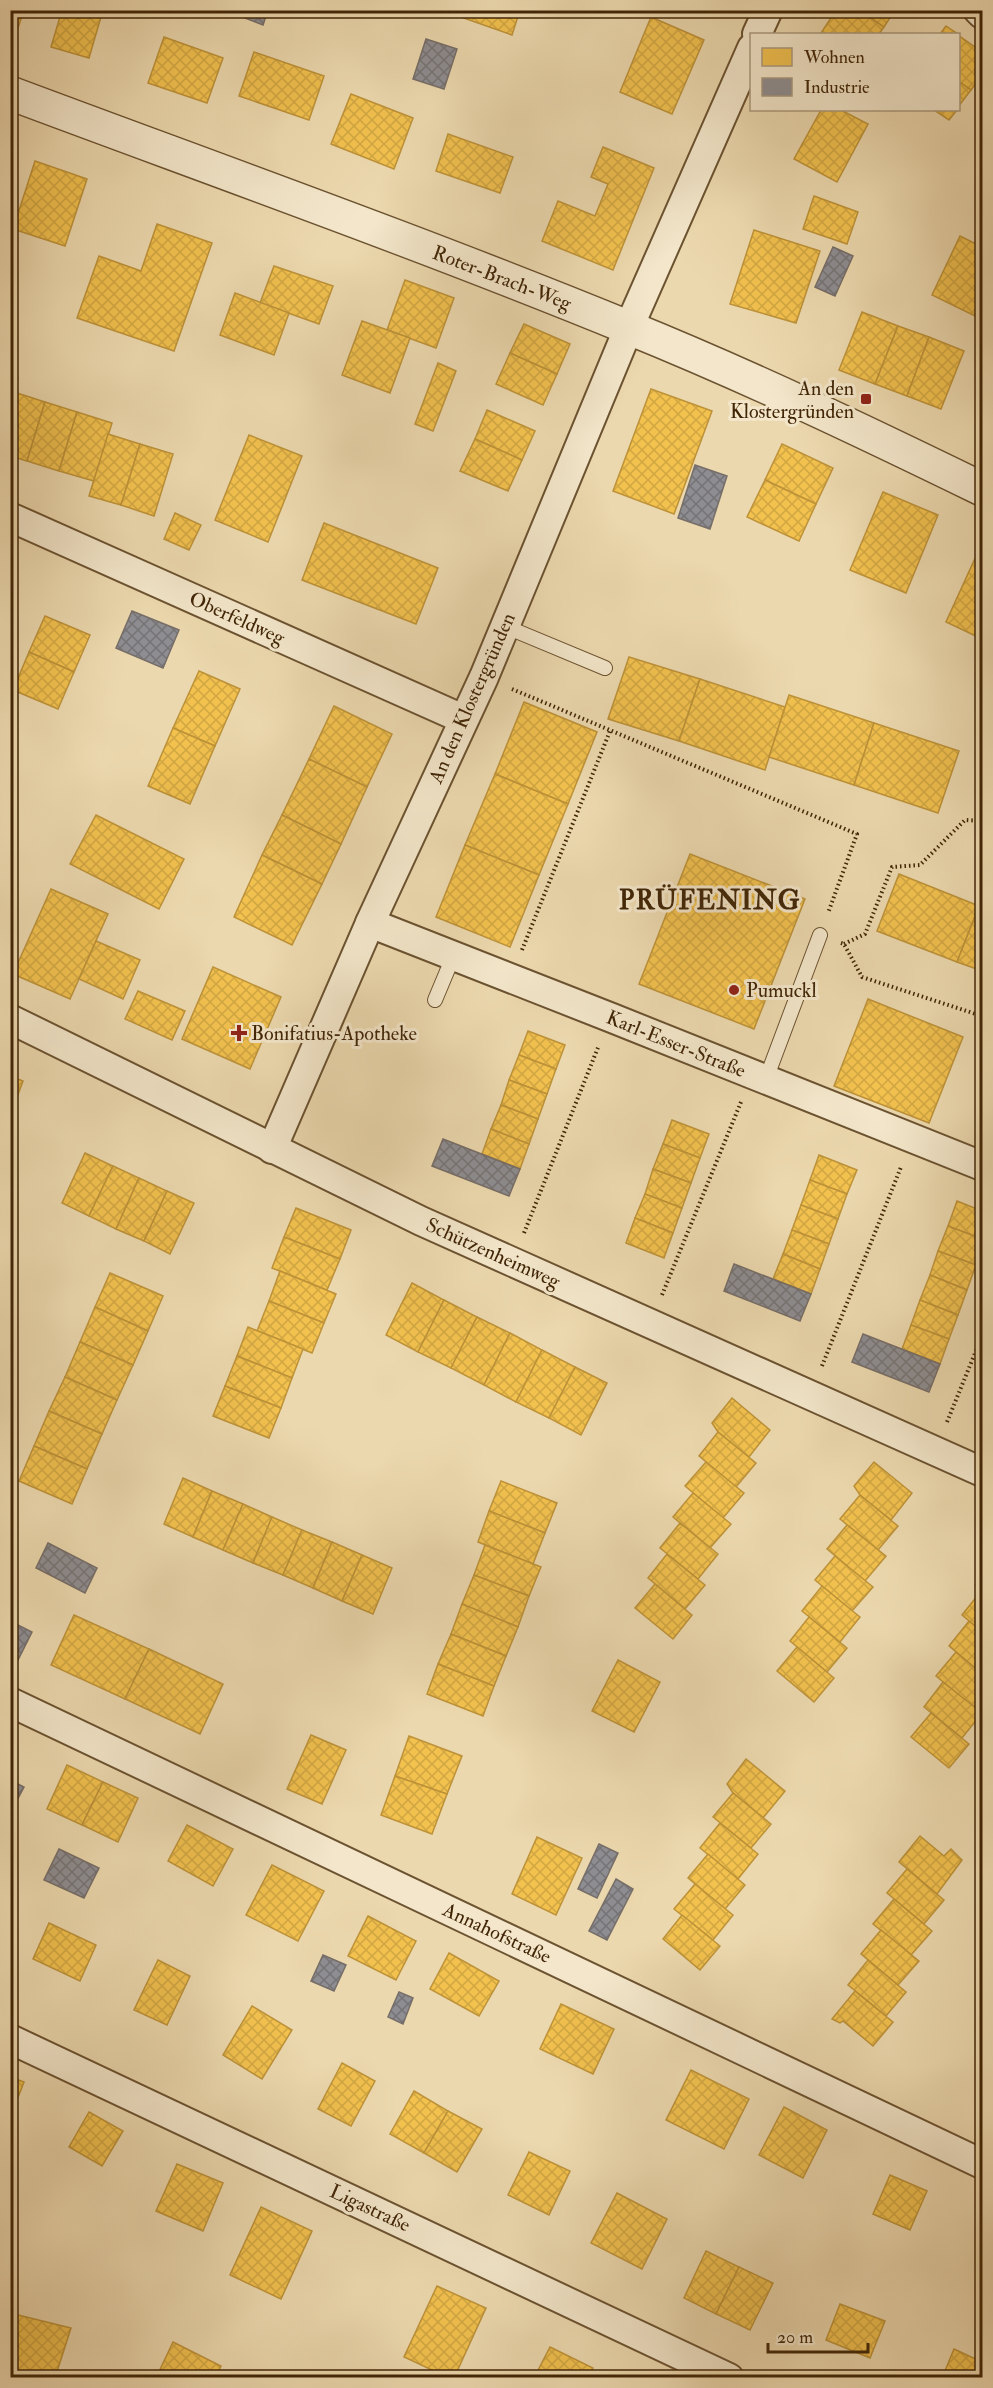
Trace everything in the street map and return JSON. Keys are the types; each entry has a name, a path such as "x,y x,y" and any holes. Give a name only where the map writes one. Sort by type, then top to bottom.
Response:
{"street":[{"path":"757,33 768,10"},
{"path":"978,10 982,14"},
{"name":"An den Klostergründen","path":"272,1149 370,923 484,677 629,327 750,53"},
{"name":"Roter-Brach-Weg","path":"10,93 629,327 836,418 982,489"},
{"name":"Oberfeldweg","path":"10,517 463,719"},
{"name":"Karl-Esser-Straße","path":"370,923 982,1166"},
{"name":"Schützenheimweg","path":"10,1019 421,1221 982,1472"},
{"name":"Annahofstraße","path":"10,1702 982,2164"},
{"name":"Ligastraße","path":"10,2039 729,2378"}],"lane":[{"path":"504,627 605,668"},
{"path":"766,1079 820,935"},
{"path":"435,1000 453,957"}],"path":[{"path":"484,677 857,834 820,935"},
{"path":"519,960 610,731"},
{"path":"982,821 965,820 920,866 892,867 865,934 844,944 862,977 982,1016"},
{"path":"513,1262 599,1045"},
{"path":"650,1323 740,1104"},
{"path":"811,1395 901,1166"},
{"path":"935,1450 982,1336"}],"building: Wohnen":[{"path":"10,10 24,10 15,37 10,36"},
{"path":"62,10 103,10 89,58 51,47"},
{"path":"460,10 520,10 512,35 458,16"},
{"path":"836,10 860,10 884,27 880,33 821,33"},
{"path":"860,10 895,10 884,27"},
{"path":"651,17 704,40 672,114 620,92"},
{"path":"946,26 956,33 941,33"},
{"path":"960,36 982,52 982,75 971,90 960,82"},
{"path":"164,37 223,58 207,103 148,83"},
{"path":"254,52 324,76 309,120 239,96"},
{"path":"960,82 971,90 960,104"},
{"path":"351,94 413,118 394,169 331,144"},
{"path":"820,111 843,111 868,124 837,182 794,159"},
{"path":"936,111 956,111 949,120"},
{"path":"448,134 513,157 500,193 436,171"},
{"path":"603,147 654,168 613,270 542,241 558,201 595,216 608,184 591,177"},
{"path":"35,161 87,179 65,246 13,229"},
{"path":"814,196 858,212 847,244 803,229"},
{"path":"157,224 212,243 174,351 77,318 99,256 141,271"},
{"path":"754,230 820,251 796,323 730,304"},
{"path":"960,236 982,247 982,300 975,316 932,295"},
{"path":"274,266 333,286 319,324 260,303"},
{"path":"405,280 454,298 436,348 387,330"},
{"path":"235,293 289,313 274,355 220,335"},
{"path":"862,312 898,326 875,384 839,370"},
{"path":"362,321 410,338 390,393 342,375"},
{"path":"524,324 570,344 557,374 510,353"},
{"path":"898,326 929,337 907,396 875,384"},
{"path":"929,337 964,351 941,409 907,396"},
{"path":"510,353 557,374 543,405 496,384"},
{"path":"438,363 456,371 433,431 415,424"},
{"path":"10,376 18,378 10,402"},
{"path":"651,389 712,411 674,514 613,491"},
{"path":"14,392 45,402 27,461 10,456 10,402"},
{"path":"45,402 77,412 59,471 27,461"},
{"path":"487,410 535,431 522,460 475,439"},
{"path":"77,412 112,423 94,481 59,471"},
{"path":"108,434 140,444 121,505 89,496"},
{"path":"249,435 302,456 268,542 215,520"},
{"path":"475,439 522,460 508,491 460,471"},
{"path":"140,444 173,454 154,516 121,505"},
{"path":"782,444 833,468 816,504 765,480"},
{"path":"765,480 816,504 799,541 747,517"},
{"path":"883,492 938,515 906,593 850,570"},
{"path":"175,513 201,525 189,550 164,539"},
{"path":"324,523 438,568 416,624 302,580"},
{"path":"982,543 982,639 946,622"},
{"path":"45,616 90,635 74,672 29,652"},
{"path":"29,652 74,672 58,709 13,690"},
{"path":"629,657 700,679 679,741 608,719"},
{"path":"199,671 240,689 215,746 173,728"},
{"path":"700,679 785,707 765,770 679,741"},
{"path":"789,695 874,723 854,785 769,757"},
{"path":"524,702 597,732 568,804 495,774"},
{"path":"334,706 392,734 367,787 309,759"},
{"path":"874,723 959,751 938,813 854,785"},
{"path":"173,728 215,746 190,804 148,786"},
{"path":"309,759 367,787 341,844 282,815"},
{"path":"495,774 568,804 539,875 465,845"},
{"path":"96,815 184,859 159,909 70,864"},
{"path":"282,815 341,844 322,884 262,855"},
{"path":"465,845 539,875 510,947 436,917"},
{"path":"690,854 805,899 754,1029 639,984"},
{"path":"262,855 322,884 292,945 234,917"},
{"path":"899,874 979,906 957,962 877,931"},
{"path":"51,889 108,914 70,999 13,974"},
{"path":"979,906 982,907 982,971 957,962"},
{"path":"96,941 140,960 123,999 79,979"},
{"path":"213,967 281,997 250,1069 182,1039"},
{"path":"138,991 185,1011 172,1040 125,1019"},
{"path":"868,999 963,1037 929,1123 834,1086"},
{"path":"528,1031 565,1045 556,1069 519,1055"},
{"path":"519,1055 556,1069 547,1094 509,1080"},
{"path":"10,1076 23,1081 12,1111 10,1110"},
{"path":"509,1080 547,1094 538,1119 501,1105"},
{"path":"501,1105 538,1119 529,1144 491,1129"},
{"path":"672,1120 709,1134 700,1158 663,1144"},
{"path":"491,1129 529,1144 520,1169 482,1154"},
{"path":"663,1144 700,1158 691,1183 653,1169"},
{"path":"85,1153 113,1166 89,1216 62,1203"},
{"path":"819,1155 857,1170 847,1194 810,1180"},
{"path":"113,1166 139,1178 116,1229 89,1216"},
{"path":"653,1169 691,1183 682,1208 645,1194"},
{"path":"139,1178 167,1191 144,1241 116,1229"},
{"path":"810,1180 847,1194 838,1219 801,1205"},
{"path":"167,1191 194,1203 170,1254 144,1241"},
{"path":"645,1194 682,1208 673,1233 635,1218"},
{"path":"957,1201 982,1211 982,1239 948,1226"},
{"path":"801,1205 838,1219 829,1244 792,1230"},
{"path":"296,1208 351,1230 340,1259 284,1237"},
{"path":"635,1218 673,1233 664,1258 626,1243"},
{"path":"948,1226 982,1239 976,1265 938,1251"},
{"path":"792,1230 829,1244 820,1269 783,1254"},
{"path":"284,1237 340,1259 327,1290 272,1268"},
{"path":"938,1251 976,1265 967,1290 930,1275"},
{"path":"783,1254 820,1269 811,1294 773,1279"},
{"path":"280,1271 336,1294 324,1323 269,1301"},
{"path":"110,1273 163,1296 148,1331 95,1307"},
{"path":"930,1275 967,1290 958,1315 920,1300"},
{"path":"412,1283 444,1300 418,1352 386,1335"},
{"path":"444,1300 477,1317 451,1368 418,1352"},
{"path":"920,1300 958,1315 949,1339 911,1325"},
{"path":"269,1301 324,1323 312,1353 257,1331"},
{"path":"95,1307 148,1331 133,1365 80,1342"},
{"path":"477,1317 510,1333 484,1385 451,1368"},
{"path":"911,1325 949,1339 940,1364 902,1349"},
{"path":"248,1327 303,1349 292,1378 237,1356"},
{"path":"510,1333 542,1350 516,1402 484,1385"},
{"path":"80,1342 133,1365 117,1400 65,1377"},
{"path":"542,1350 575,1367 549,1418 516,1402"},
{"path":"237,1356 292,1378 281,1408 225,1386"},
{"path":"575,1367 607,1383 581,1435 549,1418"},
{"path":"65,1377 117,1400 102,1434 49,1411"},
{"path":"225,1386 281,1408 269,1438 213,1416"},
{"path":"732,1398 770,1430 749,1457 718,1432 712,1423"},
{"path":"49,1411 102,1434 87,1469 34,1446"},
{"path":"718,1432 756,1463 736,1487 699,1456"},
{"path":"34,1446 87,1469 72,1504 19,1481"},
{"path":"706,1462 744,1493 723,1518 685,1486"},
{"path":"874,1462 912,1493 891,1520 860,1495 854,1486"},
{"path":"183,1478 212,1491 193,1537 164,1524"},
{"path":"501,1481 557,1503 545,1533 489,1511"},
{"path":"212,1491 243,1504 223,1550 193,1537"},
{"path":"693,1493 731,1524 710,1548 673,1517"},
{"path":"860,1495 898,1526 878,1550 840,1519"},
{"path":"243,1504 272,1517 253,1563 223,1550"},
{"path":"489,1511 545,1533 533,1564 478,1542"},
{"path":"272,1517 302,1530 283,1575 253,1563"},
{"path":"680,1523 718,1554 698,1579 660,1548"},
{"path":"847,1525 886,1556 865,1581 827,1549"},
{"path":"302,1530 332,1542 313,1588 283,1575"},
{"path":"332,1542 362,1555 342,1601 313,1588"},
{"path":"485,1545 541,1567 529,1596 474,1575"},
{"path":"667,1554 705,1585 685,1609 648,1578"},
{"path":"362,1555 392,1568 373,1614 342,1601"},
{"path":"835,1556 873,1587 852,1611 815,1580"},
{"path":"474,1575 529,1596 518,1627 462,1604"},
{"path":"982,1575 982,1591 975,1585"},
{"path":"655,1584 692,1615 673,1639 635,1608"},
{"path":"822,1586 860,1617 840,1642 802,1611"},
{"path":"982,1590 982,1632 962,1615"},
{"path":"462,1604 518,1627 506,1656 451,1634"},
{"path":"74,1615 149,1649 125,1699 51,1665"},
{"path":"809,1617 847,1648 827,1672 790,1641"},
{"path":"969,1621 982,1632 982,1674 949,1646"},
{"path":"451,1634 506,1656 494,1686 438,1664"},
{"path":"797,1647 834,1678 814,1702 777,1671"},
{"path":"149,1649 223,1684 200,1734 125,1699"},
{"path":"956,1652 982,1674 982,1697 974,1708 936,1676"},
{"path":"618,1660 660,1682 634,1732 592,1711"},
{"path":"438,1664 494,1686 483,1716 427,1694"},
{"path":"943,1682 982,1713 962,1738 924,1707"},
{"path":"931,1713 969,1744 949,1768 911,1737"},
{"path":"311,1735 346,1750 322,1804 287,1789"},
{"path":"409,1736 462,1756 447,1794 395,1776"},
{"path":"746,1759 785,1791 763,1818 733,1793 727,1784"},
{"path":"67,1765 103,1782 82,1825 47,1809"},
{"path":"395,1776 447,1794 432,1834 381,1815"},
{"path":"103,1782 138,1798 118,1842 82,1825"},
{"path":"733,1793 771,1824 751,1848 713,1817"},
{"path":"720,1823 758,1854 738,1879 700,1848"},
{"path":"187,1825 233,1849 213,1886 168,1861"},
{"path":"920,1836 944,1856 951,1849 962,1860 937,1894 899,1862"},
{"path":"537,1837 582,1858 556,1915 512,1894"},
{"path":"708,1854 745,1885 725,1909 688,1878"},
{"path":"272,1865 324,1891 298,1941 246,1915"},
{"path":"907,1869 944,1900 924,1924 887,1893"},
{"path":"695,1884 733,1915 713,1940 674,1909"},
{"path":"894,1899 932,1931 911,1955 873,1924"},
{"path":"682,1915 720,1946 700,1970 663,1939"},
{"path":"368,1916 416,1941 396,1980 348,1956"},
{"path":"49,1923 96,1945 80,1981 33,1959"},
{"path":"881,1930 919,1961 898,1985 861,1954"},
{"path":"449,1953 499,1981 479,2016 430,1989"},
{"path":"158,1960 190,1976 167,2025 134,2010"},
{"path":"868,1960 906,1992 886,2016 848,1985"},
{"path":"855,1991 893,2022 873,2046 843,2021 840,2023 832,2019"},
{"path":"561,2004 614,2029 593,2074 540,2049"},
{"path":"252,2006 292,2030 262,2079 223,2055"},
{"path":"342,2063 375,2081 351,2126 318,2109"},
{"path":"691,2070 749,2099 724,2149 666,2120"},
{"path":"10,2077 24,2082 10,2118"},
{"path":"414,2091 448,2111 424,2153 390,2134"},
{"path":"784,2107 827,2130 803,2178 759,2155"},
{"path":"448,2111 482,2129 457,2172 424,2153"},
{"path":"89,2112 123,2131 102,2166 69,2147"},
{"path":"529,2152 570,2171 549,2215 508,2195"},
{"path":"177,2164 223,2183 203,2231 156,2211"},
{"path":"890,2175 927,2191 910,2230 873,2214"},
{"path":"617,2193 667,2219 642,2269 591,2243"},
{"path":"261,2207 312,2231 281,2299 230,2275"},
{"path":"706,2251 739,2267 716,2314 684,2298"},
{"path":"739,2267 773,2283 750,2330 716,2314"},
{"path":"437,2286 486,2308 454,2378 449,2378 404,2357"},
{"path":"840,2304 885,2321 870,2358 826,2340"},
{"path":"14,2314 71,2328 55,2378 10,2378 10,2325"},
{"path":"173,2342 221,2366 215,2378 156,2378"},
{"path":"550,2347 593,2368 588,2378 534,2378"},
{"path":"954,2349 982,2362 982,2378 942,2378"}],"building: Industrie":[{"path":"224,10 268,10 263,25"},
{"path":"426,39 457,49 444,89 413,79"},
{"path":"833,247 853,256 835,296 815,287"},
{"path":"695,465 727,476 710,529 678,518"},
{"path":"132,611 179,630 163,668 116,648"},
{"path":"443,1139 520,1169 509,1196 432,1166"},
{"path":"734,1264 811,1294 800,1321 724,1291"},
{"path":"863,1334 940,1364 929,1392 852,1362"},
{"path":"48,1543 97,1568 85,1593 36,1568"},
{"path":"10,1621 32,1632 18,1660 10,1656"},
{"path":"10,1780 24,1787 14,1806 10,1805"},
{"path":"599,1844 618,1853 597,1898 578,1889"},
{"path":"59,1849 99,1868 84,1898 44,1880"},
{"path":"616,1879 633,1889 607,1940 589,1931"},
{"path":"323,1955 346,1965 334,1991 311,1981"},
{"path":"399,1992 413,1998 403,2024 388,2017"}],"place":[{"name":"An den Klostergründen","path":"866,399"},
{"name":"Pumuckl","path":"734,990"},
{"name":"Bonifatius-Apotheke","path":"239,1033"}],"district":[{"name":"PRÜFENING","path":"710,901"}]}
